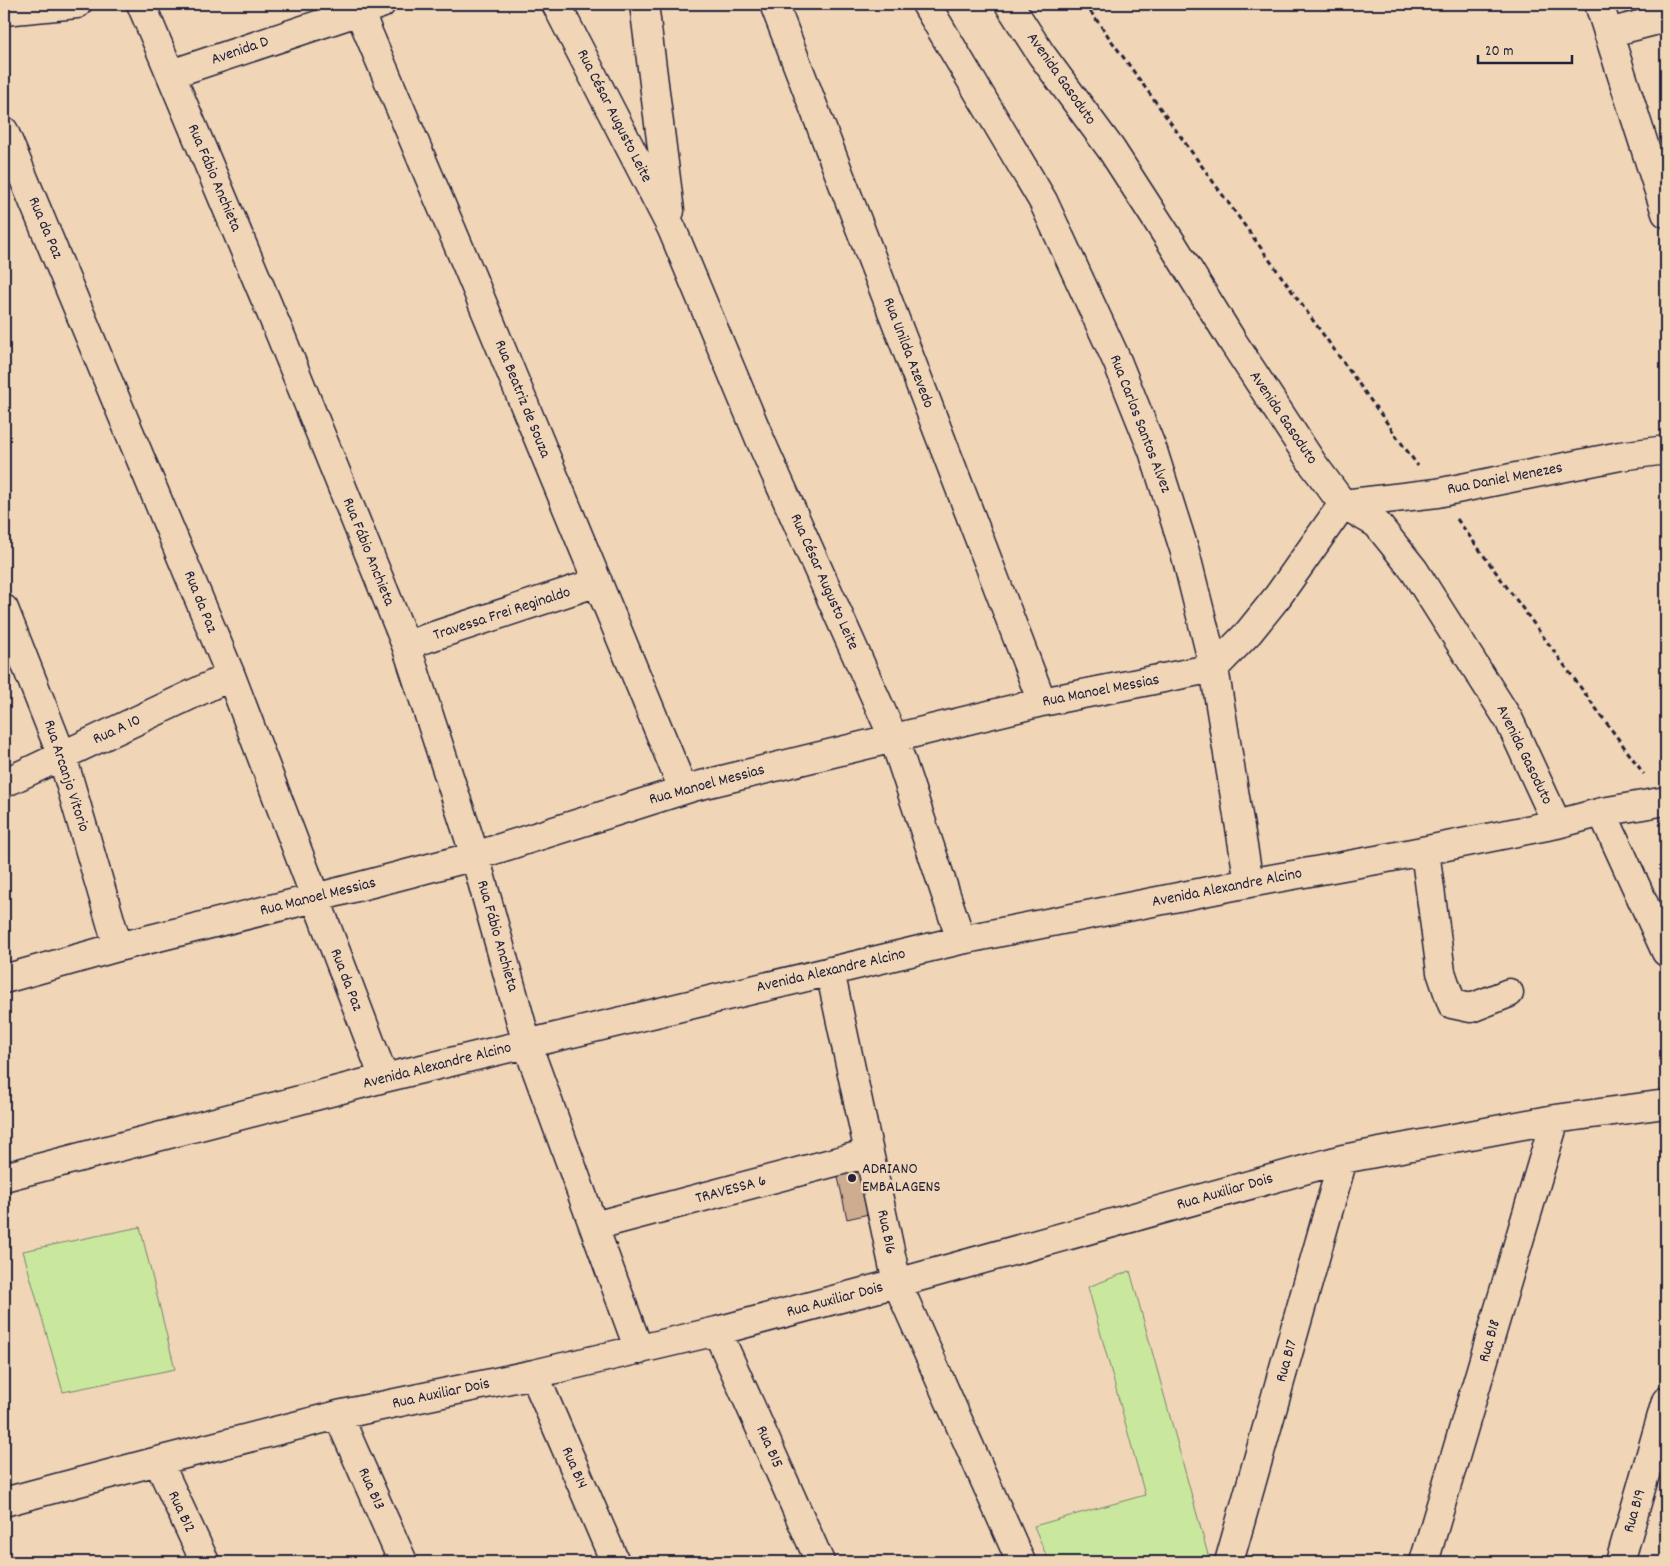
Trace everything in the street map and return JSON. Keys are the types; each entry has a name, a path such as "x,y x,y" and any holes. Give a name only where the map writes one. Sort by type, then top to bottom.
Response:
{"street":[{"path":"4,11 77,4"},
{"path":"141,4 171,74"},
{"name":"Rua César Augusto Leite","path":"556,4 672,229 762,444 894,739 961,940"},
{"name":"Rua César Augusto Leite","path":"644,4 672,229"},
{"name":"Rua Unilda Azevedo","path":"774,4 1042,702"},
{"name":"Rua Carlos Santos Alvez","path":"926,4 1043,201 1117,360 1153,452 1182,543 1214,668 1249,883"},
{"name":"Avenida Gasoduto","path":"1010,4 1041,54 1111,149 1174,245 1279,414 1313,464 1342,504 1377,524 1414,570 1510,720 1558,824"},
{"path":"1599,4 1666,213"},
{"name":"Avenida D","path":"171,74 370,7"},
{"name":"Rua Beatriz de Souza","path":"370,7 466,264 683,789"},
{"path":"1608,33 1666,18"},
{"name":"Rua Fábio Anchieta","path":"171,74 280,334 406,645 475,856 527,1044 639,1350"},
{"name":"Rua da Paz","path":"4,131 231,676 384,1078"},
{"name":"Rua Daniel Menezes","path":"1342,504 1437,493 1620,456 1666,450"},
{"path":"1214,668 1249,632 1342,504"},
{"name":"Travessa Frei Reginaldo","path":"406,645 598,582"},
{"name":"Rua Arcanjo Vitorio","path":"4,609 62,756 118,947"},
{"name":"Rua Manoel Messias","path":"4,979 118,947 475,856 683,789 1042,702 1214,668"},
{"name":"Rua A 10","path":"4,783 231,676"},
{"name":"Avenida Alexandre Alcino","path":"4,1177 384,1078 961,940 1249,883 1425,851 1558,824 1602,812 1665,801"},
{"path":"1602,812 1666,952"},
{"path":"1425,851 1441,972 1452,1004 1471,1008 1509,993"},
{"name":"Rua B16","path":"830,971 896,1283 1021,1562"},
{"name":"Rua Auxiliar Dois","path":"4,1502 338,1415 534,1374 717,1331 1343,1159 1555,1119 1666,1104"},
{"name":"Rua B18","path":"1424,1562 1555,1119"},
{"name":"TRAVESSA 6","path":"594,1226 869,1153"},
{"name":"Rua B17","path":"1229,1562 1343,1159"},
{"name":"Rua B15","path":"717,1331 820,1562"},
{"name":"Rua B14","path":"534,1374 615,1562"},
{"name":"Rua B19","path":"1620,1562 1666,1401"},
{"name":"Rua B13","path":"338,1415 403,1562"},
{"name":"Rua B12","path":"158,1461 205,1562"}],"path":[{"path":"1085,4 1437,493 1665,801"}],"green space":[{"path":"140,1227 175,1369 63,1392 23,1251"},
{"path":"1130,1271 1210,1562 1049,1562 1034,1526 1145,1495 1088,1287"}],"building":[{"path":"862,1162 873,1213 847,1219 836,1168"}],"place":[{"name":"ADRIANO EMBALAGENS","path":"852,1178"}]}
